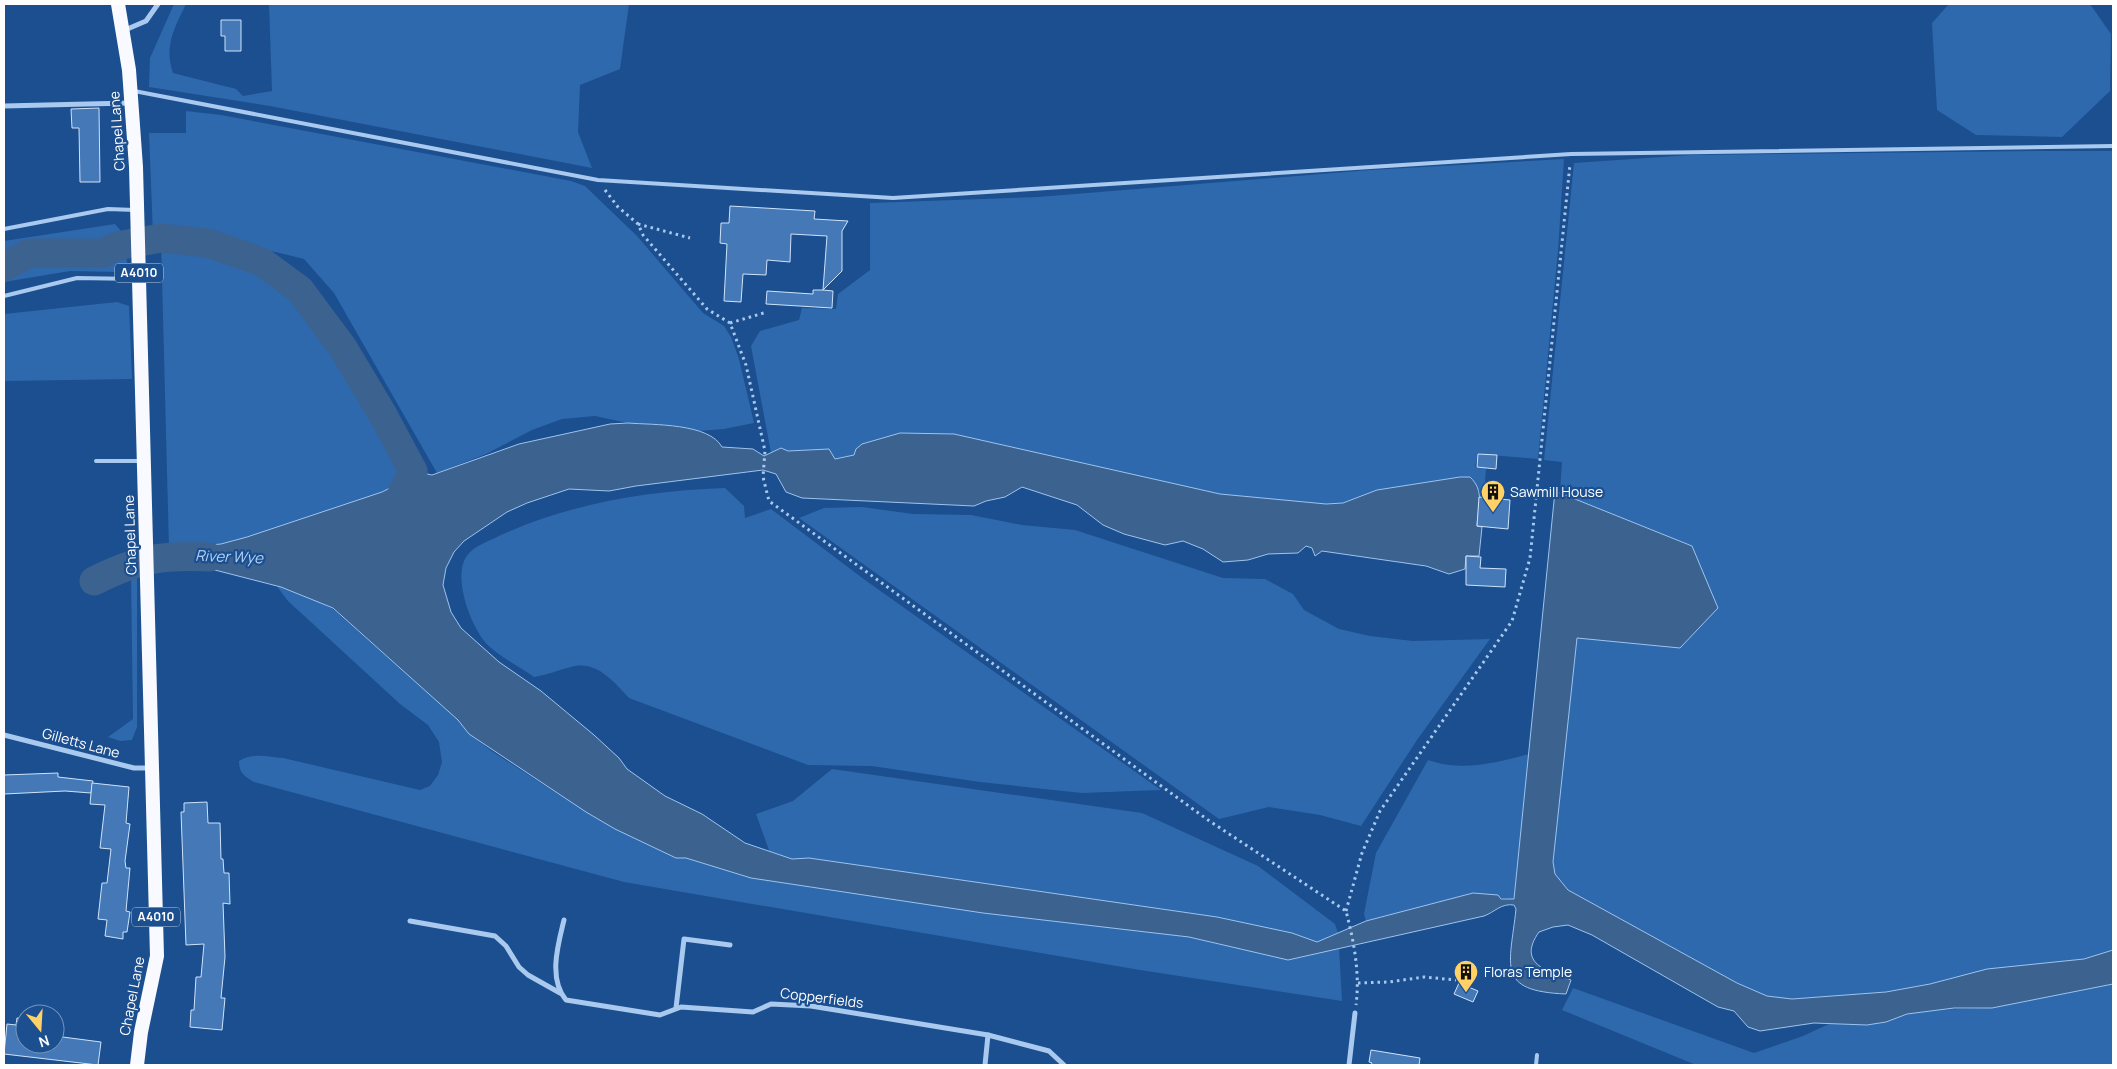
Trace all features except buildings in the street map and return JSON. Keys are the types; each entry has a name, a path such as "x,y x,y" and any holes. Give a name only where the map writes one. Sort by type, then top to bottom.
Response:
{"highway":[{"name":"Chapel Lane","path":"118,4 124,31 132,96 137,210 157,956 141,1032 137,1065"}],"street":[{"path":"124,31 146,21 158,4"},
{"path":"4,106 132,96"},
{"name":"Gilletts Lane","path":"4,735 134,768 153,768"},
{"path":"560,993 556,953 564,920"},
{"name":"Copperfields","path":"410,922 494,936 506,946 519,967 528,975 560,993 566,1000 660,1015 676,1008 754,1012 771,1004 811,1006 988,1035 1049,1051 1064,1065"},
{"path":"676,1008 684,939 730,945"},
{"path":"1349,1065 1355,1013"},
{"path":"985,1065 988,1035"}],"lane":[{"path":"132,96 598,180 893,198 1571,154 2113,146"},
{"path":"4,229 108,209 137,210"},
{"path":"4,296 77,278 139,279"},
{"path":"96,461 144,461"},
{"path":"1536,1055 1536,1065"}],"path":[{"path":"1355,1013 1358,983 1355,954 1346,911 1362,854 1380,811 1512,621 1530,558 1571,154"},
{"path":"598,180 618,207 638,224 643,235 707,309 730,323 746,365 765,451 763,477 769,501 798,524 1208,820 1346,911"},
{"path":"638,224 690,238"},
{"path":"730,323 767,312"},
{"path":"1358,983 1389,982 1424,977 1456,980"}],"shaded area":[{"path":"174,4 186,4 174,30 170,46 170,63 173,73 236,89 243,96 272,91 269,4 629,4 620,69 580,85 578,132 592,168 270,106 149,87 150,58"},
{"path":"1949,4 2090,4 2111,34 2110,91 2062,137 1976,135 1937,110 1932,23"},
{"path":"186,111 221,115 571,181 585,186 637,236 703,313 724,326 731,337 739,359 754,423 724,429 699,431 628,423 595,416 562,419 532,430 486,454 437,473 334,293 304,259 231,241 153,235 149,133 186,133"},
{"path":"2113,151 2113,950 2084,959 1886,992 1792,999 1767,996 1737,983 1568,890 1555,874 1553,862 1577,637 1679,648 1692,546 1560,493 1562,462 1544,460 1574,163 1691,155"},
{"path":"1564,159 1558,251 1538,459 1478,454 1475,467 1486,468 1484,497 1479,497 1480,491 1460,477 1377,490 1343,503 1326,504 1220,494 954,434 900,433 862,444 854,455 834,459 829,449 788,451 781,448 771,453 751,346 760,331 799,320 802,308 836,309 838,294 870,270 870,203 1038,197 1370,170"},
{"path":"115,224 126,237 127,269 118,272 70,271 4,282 4,241"},
{"path":"161,238 212,246 236,252 260,262 283,277 305,298 348,355 385,417 413,471 404,481 382,492 247,537 221,544 169,549"},
{"path":"117,302 129,306 132,379 4,381 4,314"},
{"path":"725,488 744,506 745,518 771,509 865,580 1161,790 1082,793 980,782 872,766 808,765 629,698 610,679 588,666 571,667 534,677 495,651 479,634 465,601 461,577 462,566 466,557 477,547 528,524 582,507 667,492"},
{"path":"862,507 913,514 971,515 1022,525 1075,530 1223,578 1265,579 1293,594 1304,610 1339,629 1370,636 1413,641 1490,639 1417,740 1361,826 1320,815 1269,807 1219,819 799,518 824,508"},
{"path":"137,574 137,727 132,740 120,741 108,737 133,719 131,577"},
{"path":"276,585 306,595 333,609 458,720 469,734 493,752 615,829 676,858 686,858 751,878 983,913 1189,937 1288,960 1339,947 1342,1001 1140,970 624,882 254,782 243,774 240,768 239,761 244,758 266,756 283,758 420,790 430,786 438,775 442,762 439,742 428,725 400,704 288,601"},
{"path":"1529,754 1514,900 1473,893 1366,921 1364,914 1376,853 1428,760 1441,764 1466,766 1491,763"},
{"path":"832,769 1142,813 1258,866 1335,924 1338,933 1317,942 1217,917 809,858 792,859 770,853 756,814 793,801"},
{"path":"2113,984 2113,1065 1696,1065 1562,1010 1573,988 1754,1053 1803,1036 1831,1023 1867,1025 1886,1022 1907,1014 1929,1010 1992,1008"}],"water":[{"path":"628,423 693,429 715,439 722,447 753,449 764,456 781,448 788,451 829,449 835,459 854,455 856,449 862,444 900,433 954,434 1220,494 1326,504 1343,503 1377,490 1460,477 1470,477 1478,488 1480,500 1477,526 1482,527 1479,556 1466,556 1465,569 1449,574 1426,566 1322,551 1315,556 1312,548 1306,546 1298,553 1268,554 1248,560 1223,562 1203,549 1183,541 1165,545 1124,534 1103,525 1077,505 1022,487 1005,497 974,506 802,498 786,492 776,474 763,470 609,491 569,489 507,512 464,541 454,552 446,568 443,585 451,612 461,628 499,662 541,691 594,735 619,758 627,769 665,796 702,814 745,843 792,859 809,858 1217,917 1292,933 1317,942 1366,921 1473,893 1498,895 1501,899 1514,899 1555,491 1692,546 1718,608 1680,648 1577,638 1553,862 1555,874 1568,890 1737,983 1767,996 1792,999 1886,992 1930,984 1987,969 2084,959 2113,950 2113,984 1992,1008 1954,1008 1907,1014 1886,1022 1867,1025 1814,1023 1760,1031 1748,1027 1734,1011 1718,1007 1592,935 1568,925 1553,927 1539,932 1531,951 1537,964 1552,973 1571,980 1566,994 1543,992 1527,987 1517,981 1512,972 1510,960 1516,909 1514,905 1502,907 1484,916 1288,960 1189,937 983,913 751,878 686,858 676,858 615,829 586,812 469,734 458,720 333,608 281,587 211,569 170,563 169,549 221,544 247,537 382,492 404,481 413,471 432,475 519,444 610,424"}],"waterway":[{"path":"4,267 29,253 103,253 117,246 161,238 208,243 262,262 300,290 343,348 383,415 413,471 396,506"},
{"name":"River Wye","path":"94,581 137,563 150,560 177,557 209,557"}],"place":[{"name":"Sawmill House","path":"1493,513"},
{"name":"Floras Temple","path":"1466,993"}]}
